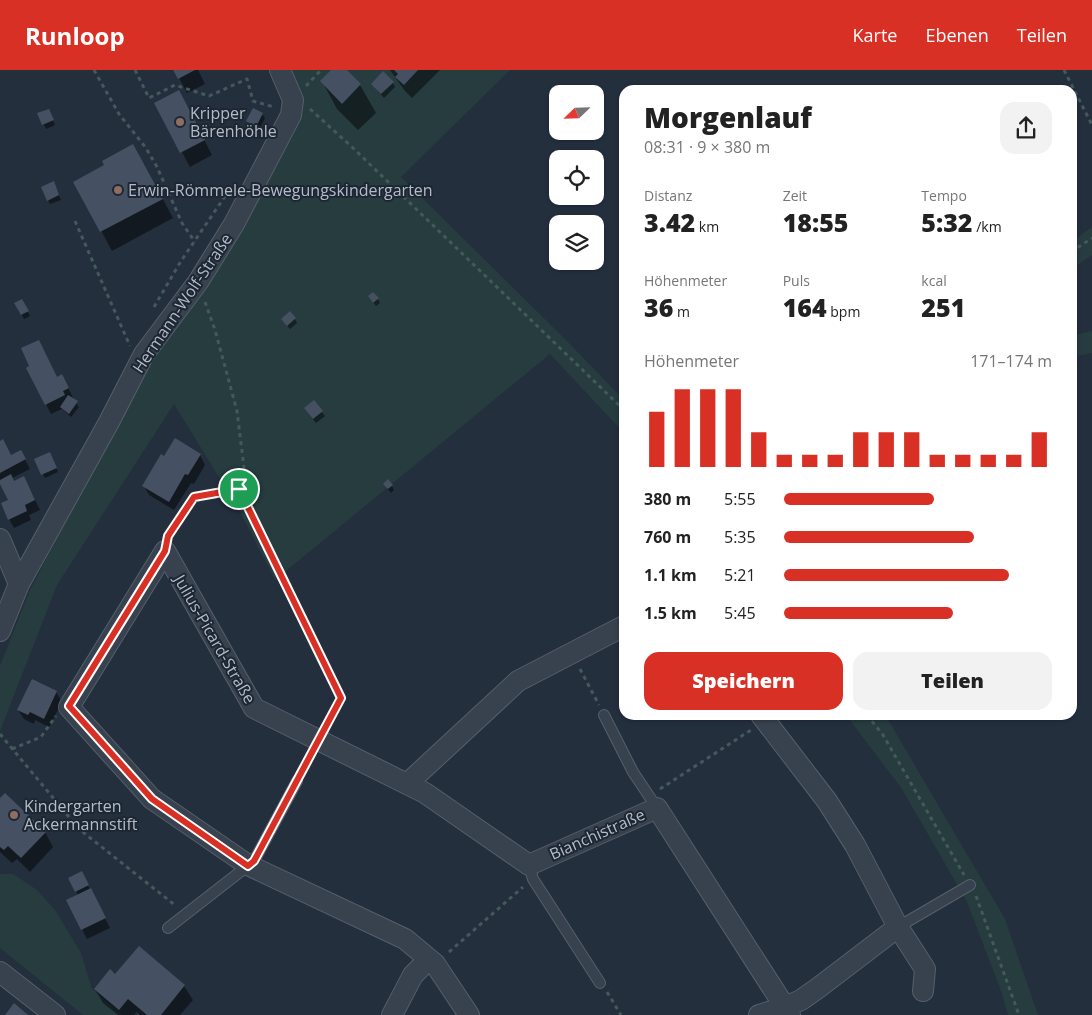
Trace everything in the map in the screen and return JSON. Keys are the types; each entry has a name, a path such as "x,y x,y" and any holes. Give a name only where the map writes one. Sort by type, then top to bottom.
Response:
{"street":[{"path":"280,70 286,104"},
{"name":"Hermann-Wolf-Straße","path":"0,631 19,584 109,422 144,354 198,282 234,224 291,115 286,104"},
{"path":"0,539 19,584"},
{"name":"Julius-Picard-Straße","path":"69,706 165,551 254,708 408,783"},
{"path":"408,783 518,682 619,629"},
{"path":"69,706 152,799 248,866 405,939 432,961 469,1015"},
{"path":"765,720 827,801 855,845 898,927 925,969 924,991"},
{"name":"Bianchistraße","path":"408,783 425,793 531,872 653,802 788,1011"},
{"path":"759,1015 788,1011 898,927"},
{"path":"392,1015 413,975 432,961"},
{"path":"0,972 55,1015"}],"lane":[{"path":"604,715 633,772 653,802"},
{"path":"168,928 254,861 297,781"},
{"path":"531,872 600,983"},
{"path":"898,927 970,885"}],"path":[{"path":"94,70 119,114 146,148 157,167 182,223 195,242"},
{"path":"136,70 149,98 175,85 209,96 247,79 253,101 307,107 352,147 619,405"},
{"path":"1064,70 1072,85"},
{"path":"1077,96 1092,125"},
{"path":"75,221 131,349"},
{"path":"1077,248 1092,238"},
{"path":"198,282 215,330 237,411 244,468 239,489 341,698 297,781"},
{"path":"165,551 168,536 194,497 239,489"},
{"path":"572,653 604,715"},
{"path":"12,749 40,737 60,712 69,706"},
{"path":"653,802 760,720"},
{"path":"872,720 883,735 976,896 1019,1015"},
{"path":"0,734 79,829 186,914"},
{"path":"432,961 531,872"},
{"path":"600,983 621,1015"}],"green space":[{"path":"290,70 510,70 401,177 619,395 619,428 550,354 275,580 238,508 174,404 57,585 0,731 0,666 30,590 148,358 298,117 300,90"},
{"path":"1092,227 1092,255 1077,265 1077,238"},
{"path":"1092,331 1092,353 1077,356 1077,335"},
{"path":"850,720 888,720 890,723 1005,919 1038,1015 1008,1015 1001,991 967,902 902,789"},
{"path":"0,874 13,874 37,890 55,910 81,953 92,989 123,1015 83,1015 0,948"}],"building":[{"path":"173,70 195,70 178,79"},
{"path":"331,70 347,70 361,84 342,104 320,81"},
{"path":"394,70 418,70 404,85 395,77 398,74"},
{"path":"383,71 394,82 381,94 371,84"},
{"name":"Kripper Bärenhöhle","path":"179,90 205,140 180,153 154,103"},
{"path":"253,108 263,113 256,127 246,121"},
{"path":"49,109 54,120 42,125 37,113"},
{"name":"Erwin-Römmele-Bewegungskindergarten","path":"133,144 163,199 100,232 73,182 104,165 102,161"},
{"path":"54,181 59,195 47,201 41,187"},
{"path":"373,292 379,298 373,303 368,296"},
{"path":"22,299 29,311 21,315 14,303"},
{"path":"290,311 296,318 287,326 281,319"},
{"path":"39,340 57,377 62,374 69,388 63,391 65,395 45,405 26,368 29,366 21,348"},
{"path":"68,395 78,401 69,414 60,407"},
{"path":"314,400 323,411 313,419 304,408"},
{"path":"175,438 201,454 188,475 185,474 169,502 142,486 161,454 164,456"},
{"path":"3,439 11,455 21,450 26,459 0,473 0,441"},
{"path":"50,452 57,468 41,475 34,459"},
{"path":"11,474 14,481 24,476 35,500 25,505 27,511 8,520 1,503 8,500 0,480"},
{"path":"388,479 393,485 388,489 383,484"},
{"path":"32,679 57,691 44,719 30,712 28,715 17,710"},
{"name":"Kindergarten Ackermannstift","path":"5,793 46,832 21,858 8,846 4,850 0,847 0,798"},
{"path":"82,871 89,885 75,892 68,878"},
{"path":"91,888 106,918 81,930 66,900"},
{"path":"139,946 185,985 161,1015 147,1015 128,999 119,1010 94,989 110,969 115,974"},
{"path":"14,1003 28,1015 5,1015"}],"place":[{"name":"Kripper Bärenhöhle","path":"180,122"},
{"name":"Erwin-Römmele-Bewegungskindergarten","path":"118,190"},
{"name":"Kindergarten Ackermannstift","path":"14,815"}],"route":[{"path":"239,489 341,698 254,861 248,866 152,799 69,706 165,551 168,536 194,497 239,489"}]}
